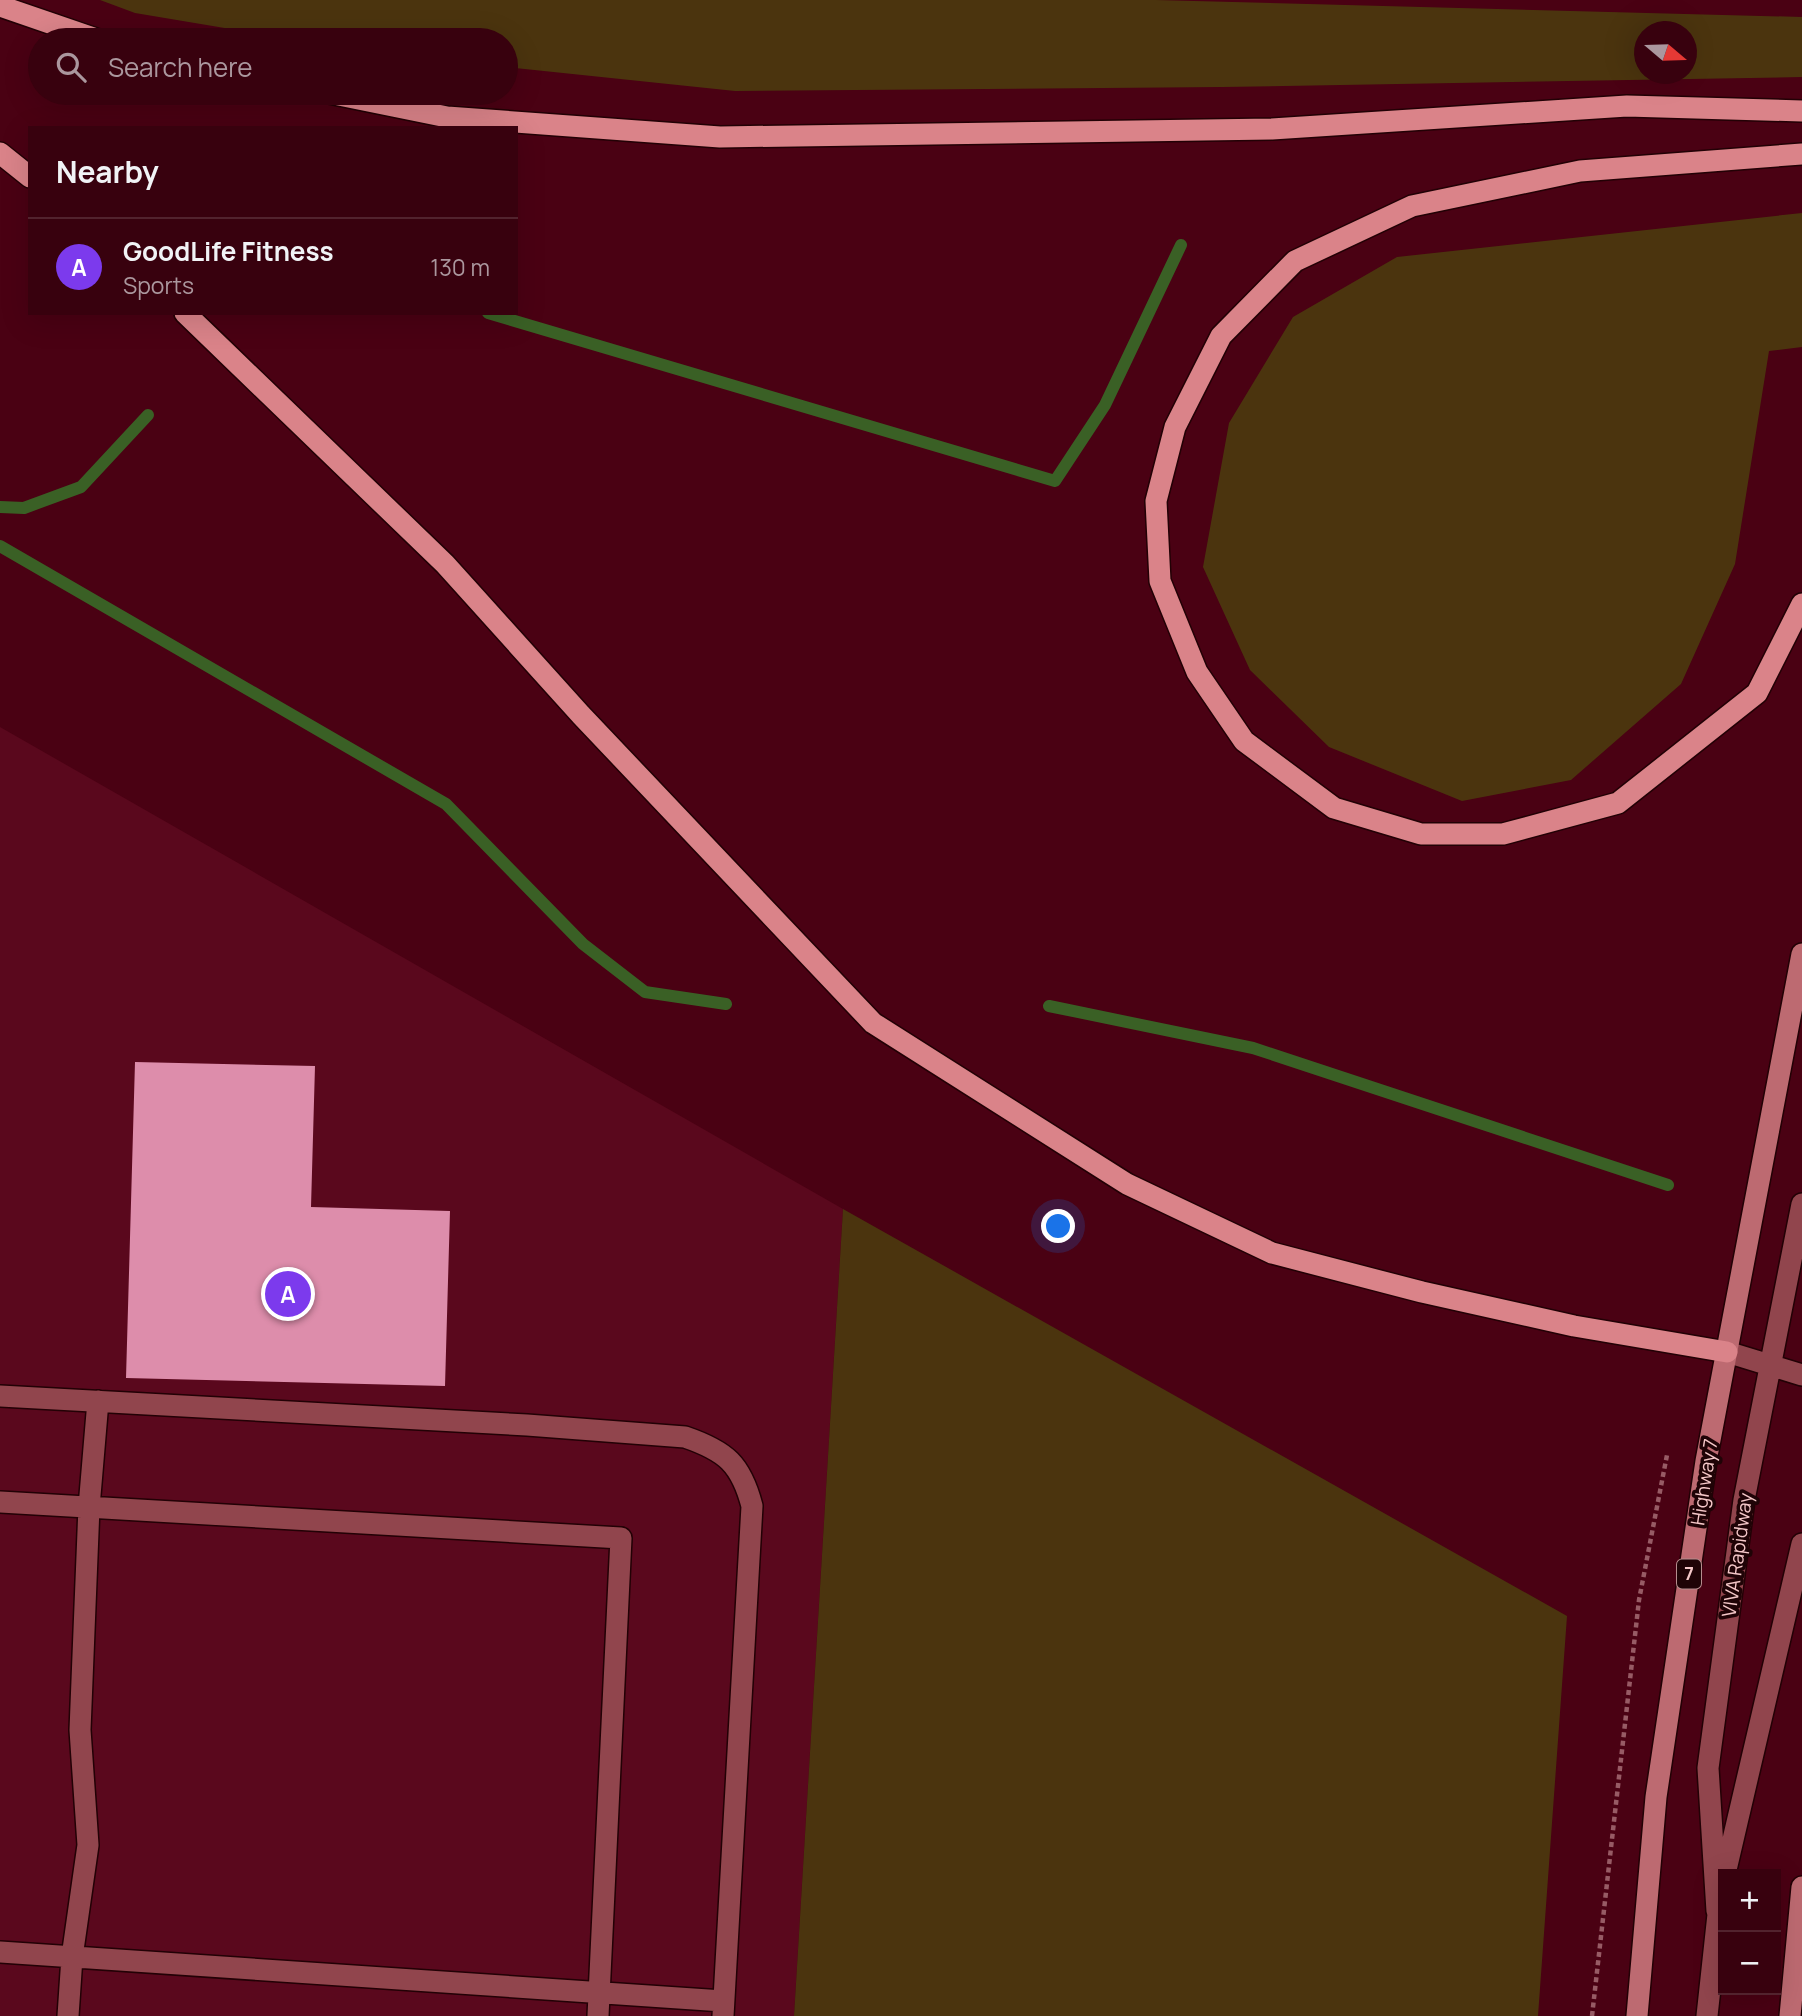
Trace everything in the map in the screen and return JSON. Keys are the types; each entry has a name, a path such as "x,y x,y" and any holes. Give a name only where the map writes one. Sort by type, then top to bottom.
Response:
{"highway":[{"path":"0,6 64,28"},
{"path":"388,105 447,117 720,137 1272,129 1627,106 1802,111"},
{"path":"0,153 28,175"},
{"path":"1802,154 1580,171 1412,206 1295,261 1221,336 1175,427 1156,501 1160,581 1197,672 1244,741 1334,808 1421,834 1503,834 1618,803 1758,693 1802,604"},
{"path":"187,315 445,564 581,715 873,1023 1126,1184 1272,1253 1422,1292 1574,1326 1727,1352"}],"main road":[{"name":"Highway 7","path":"1637,2016 1656,1797 1706,1461 1802,954"},
{"path":"1790,2016 1802,1887"}],"street":[{"name":"VIVA Rapidway","path":"1717,1910 1707,1768 1744,1500 1802,1204"},
{"path":"1727,1352 1802,1375"},
{"path":"0,1395 527,1425 685,1437 704,1443 727,1456 746,1483 752,1506 723,2009 599,1993 0,1952"},
{"path":"68,2016 72,1957 88,1845 80,1730 89,1507 98,1401"},
{"path":"0,1502 621,1538 598,2016"},
{"path":"1727,1869 1802,1544"},
{"name":"VIVA Rapidway","path":"1707,2016 1718,1906"}],"path":[{"path":"1592,2016 1639,1600 1667,1455"}],"shaded area":[{"path":"100,0 1156,0 1802,17 1802,77 1697,79 1697,21 1634,21 1634,80 735,91 518,68 518,28 225,28 135,13"},
{"path":"1802,213 1802,347 1769,351 1735,564 1681,684 1571,780 1462,801 1329,747 1250,670 1203,567 1229,423 1293,317 1397,257"},
{"path":"0,727 843,1209 794,2016 0,2016"},
{"path":"843,1209 1567,1616 1538,2016 794,2016"}],"building":[{"path":"135,1062 315,1066 311,1207 450,1211 445,1386 126,1378"}],"waterway":[{"path":"495,315 1055,481 1105,405 1181,245"},
{"path":"0,507 24,508 81,487 148,415"},
{"path":"0,546 446,804 583,944 645,992 726,1004"},
{"path":"1049,1006 1253,1048 1668,1185"}],"place":[{"name":"GoodLife Fitness","path":"288,1294"}]}
